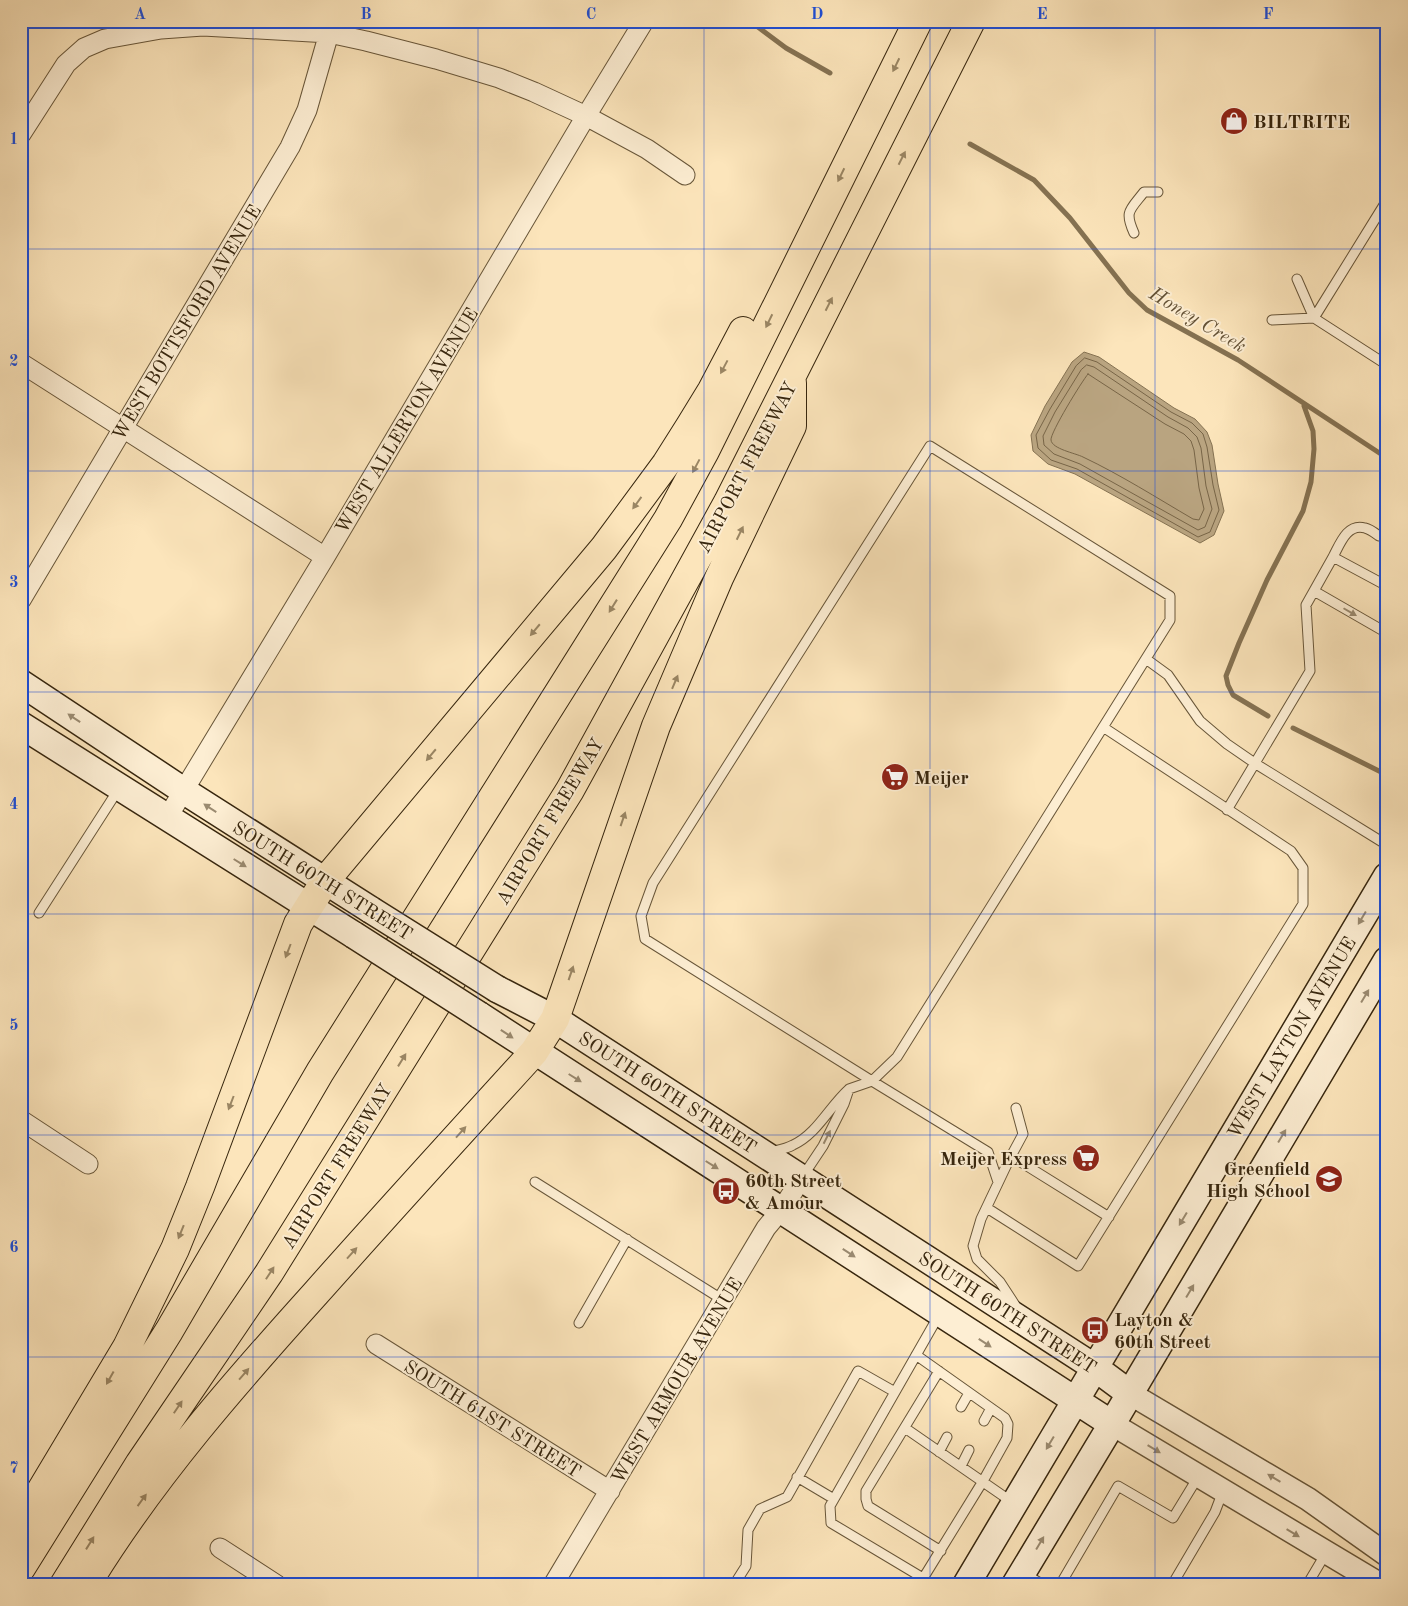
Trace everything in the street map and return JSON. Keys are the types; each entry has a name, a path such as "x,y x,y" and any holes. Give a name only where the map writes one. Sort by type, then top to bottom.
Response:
{"highway":[{"path":"21,1568 169,1331 320,1072 668,519 705,450 918,21"},
{"name":"AIRPORT FREEWAY","path":"64,1585 140,1463 269,1273 570,790 715,526 792,379 971,21"},
{"path":"21,1524 119,1362 174,1249 203,1178 298,924 308,907 324,881 604,548 666,464 712,390 782,257 836,144 871,116"},
{"path":"86,1585 133,1512 202,1423 292,1320 534,1052 555,1019 652,735 719,578 792,426 792,379"}],"main road":[{"name":"SOUTH 60TH STREET","path":"21,683 324,881 496,989 555,1019 1028,1324 1130,1393"},
{"name":"SOUTH 60TH STREET","path":"21,725 479,1015 1112,1424"},
{"name":"WEST LAYTON AVENUE","path":"966,1585 1387,876"},
{"path":"1027,1580 1130,1393 1387,960"},
{"path":"940,1314 960,1280"}],"street":[{"name":"WEST ALLERTON AVENUE","path":"167,818 326,557 644,21"},
{"path":"21,134 66,64 84,48 105,39 161,29 203,26 329,33 366,40 499,78 586,116 647,149 685,175"},
{"name":"WEST BOTTSFORD AVENUE","path":"21,600 290,147 307,110 329,33"},
{"path":"21,363 326,557"},
{"path":"21,1120 88,1164"},
{"name":"WEST ARMOUR AVENUE","path":"553,1585 766,1228 781,1210 802,1178"},
{"name":"SOUTH 61ST STREET","path":"376,1344 610,1491"},
{"name":"SOUTH 60TH STREET","path":"1130,1393 1308,1499 1387,1555"},
{"name":"SOUTH 60TH STREET","path":"1112,1424 1381,1585"},
{"path":"1223,1491 1242,1460"},
{"path":"220,1548 277,1585"}],"lane":[{"path":"1134,233 1128,219 1130,210 1144,192 1158,192"},
{"path":"1314,318 1387,200"},
{"path":"1297,279 1314,318 1387,365"},
{"path":"1272,320 1314,318"},
{"path":"764,1154 791,1147 801,1141 813,1132 836,1101 849,1089 872,1081 897,1057 1170,620 1170,596 930,446 653,883 641,916 645,939 872,1081 988,1152 998,1182"},
{"path":"1227,810 1310,671 1306,605 1345,535 1352,528 1365,528 1379,536"},
{"path":"1333,557 1387,586"},
{"path":"1314,591 1387,633"},
{"path":"1146,659 1168,675 1200,721 1227,744 1387,846"},
{"path":"987,1208 1078,1266 1303,904 1303,868 1291,851 1103,728"},
{"path":"38,913 120,788"},
{"path":"802,1178 812,1160 823,1146 844,1104 849,1089"},
{"path":"1016,1108 1023,1134 998,1182 975,1235 973,1246 977,1259 1000,1282 1028,1324"},
{"path":"1011,1156 1109,1217"},
{"path":"535,1182 723,1300"},
{"path":"579,1323 627,1240"},
{"path":"916,1355 1005,1418 1008,1424 1007,1438 921,1582 831,1523 830,1506 916,1355 940,1314"},
{"path":"734,1585 746,1566 748,1530 760,1509 787,1497 858,1371 895,1392"},
{"path":"939,1371 866,1491 866,1499 868,1506 941,1551"},
{"path":"961,1408 970,1393"},
{"path":"984,1421 991,1408"},
{"path":"904,1428 1014,1504"},
{"path":"939,1452 947,1437"},
{"path":"961,1466 969,1450"},
{"path":"1060,1585 1118,1486 1173,1518 1199,1476"},
{"path":"797,1477 834,1499"},
{"path":"1172,1585 1215,1512 1223,1491"},
{"path":"1307,1585 1326,1553"}],"water":[{"path":"1084,352 1099,357 1174,408 1195,419 1207,432 1212,445 1224,511 1214,535 1200,543 1075,474 1048,464 1033,451 1031,435 1045,406 1072,362"}],"waterway":[{"name":"Honey Creek","path":"750,21 786,48 830,73"},
{"name":"Honey Creek","path":"970,144 1034,180 1070,218 1129,293 1147,310 1238,360 1387,458"},
{"path":"1268,716 1233,695 1226,676 1267,580 1303,511 1311,482 1314,449 1313,431 1304,406"},
{"path":"1293,728 1387,775"}],"place":[{"name":"BILTRITE","path":"1234,121"},
{"name":"Meijer","path":"895,777"},
{"name":"Meijer Express","path":"1086,1158"},
{"name":"Greenfield High School","path":"1329,1179"},
{"name":"60th Street & Amour","path":"726,1191"},
{"name":"Layton & 60th Street","path":"1095,1330"}]}
